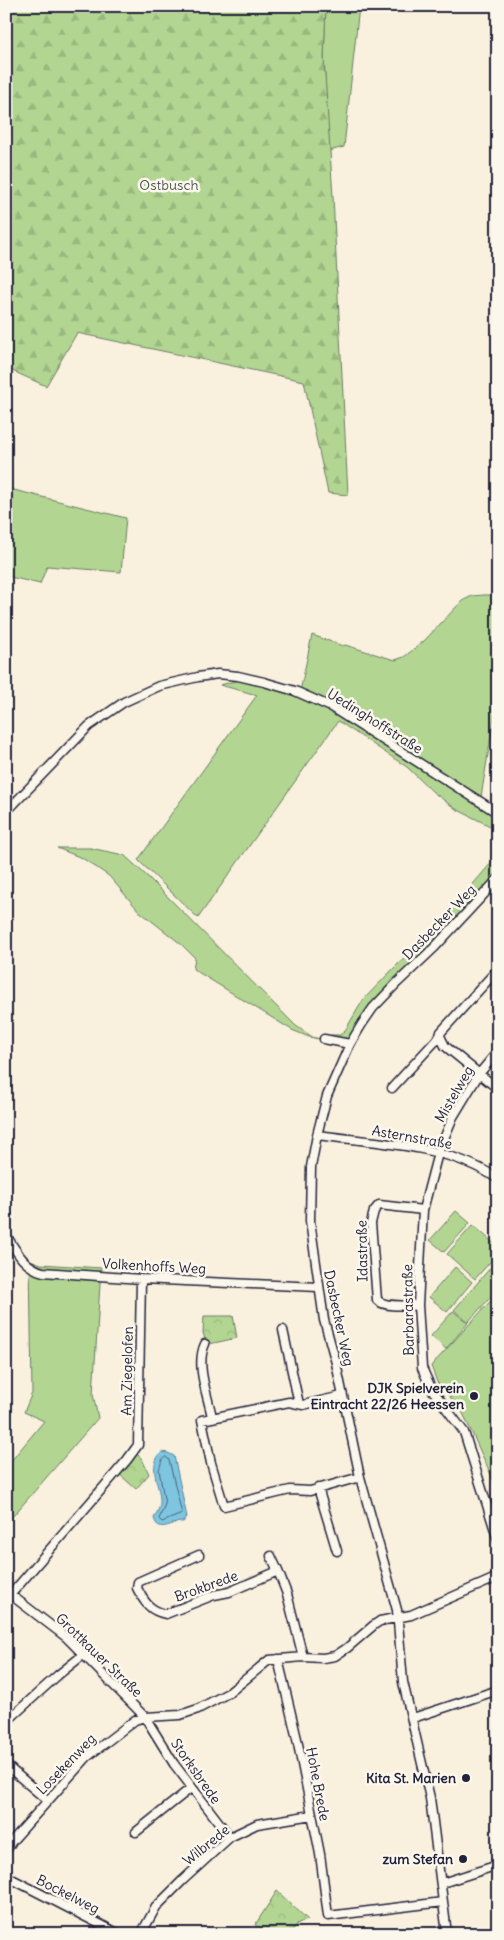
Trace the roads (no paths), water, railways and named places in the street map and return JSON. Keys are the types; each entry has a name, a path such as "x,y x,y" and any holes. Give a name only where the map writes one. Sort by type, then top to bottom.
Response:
{"street":[{"name":"Uedinghoffstraße","path":"6,812 89,726 124,702 159,686 218,674 264,682 295,691 331,706 498,813"},
{"name":"Dasbecker Weg","path":"447,1934 430,1798 413,1718 407,1703 403,1682 398,1617 384,1560 360,1478 318,1287 310,1221 311,1167 317,1135 328,1096 350,1044 374,1008 435,947 498,879"},
{"path":"392,1088 498,969"},
{"path":"440,1036 445,1046 498,1089"},
{"path":"324,1039 350,1044"},
{"name":"Mistelweg","path":"438,1153 453,1117 479,1074 498,1051"},
{"name":"Asternstraße","path":"317,1135 401,1145 438,1153 456,1158 498,1179"},
{"name":"Barbarastraße","path":"438,1153 423,1210 418,1305 422,1368 432,1388 464,1432 498,1540"},
{"name":"Idastraße","path":"418,1305 386,1304 379,1303 377,1300 371,1223 374,1210 379,1205 423,1210"},
{"name":"Volkenhoffs Weg","path":"6,1235 23,1261 34,1270 141,1279 318,1287"},
{"name":"Am Ziegelofen","path":"9,1597 138,1445 141,1279"},
{"path":"282,1330 299,1404"},
{"path":"205,1344 202,1353 202,1368 212,1417"},
{"path":"342,1396 299,1404 289,1402 202,1420 211,1463 224,1506 290,1490 310,1491 360,1478"},
{"path":"318,1488 337,1551"},
{"name":"Brokbrede","path":"200,1555 138,1582 137,1588 147,1606 158,1613 166,1614 214,1595 228,1592 278,1571"},
{"path":"271,1556 287,1594 303,1656"},
{"name":"Losekenweg","path":"6,1850 12,1840 91,1753 135,1720 145,1716 180,1715 198,1709 230,1692 264,1663 303,1656 323,1658 335,1656 358,1640 374,1625 388,1619 411,1615 498,1577"},
{"name":"Grottkauer Straße","path":"9,1597 47,1621 145,1716"},
{"path":"6,1722 83,1655"},
{"name":"Hohe Brede","path":"278,1659 320,1854 328,1916 444,1902"},
{"path":"413,1718 498,1690"},
{"name":"Storksbrede","path":"145,1716 174,1764 230,1837"},
{"path":"6,1765 48,1801"},
{"path":"136,1832 191,1788"},
{"name":"Wilbrede","path":"141,1934 156,1907 230,1837 257,1824 312,1815"},
{"path":"442,1883 498,1864"},
{"name":"Bockelweg","path":"6,1876 119,1934"}],"water":[{"path":"162,1452 174,1456 187,1517 183,1522 166,1526 159,1526 154,1518 160,1503 155,1476 155,1464"}],"place":[{"name":"DJK Spielverein Eintracht 22/26 Heessen","path":"474,1396"},
{"name":"Kita St. Marien","path":"466,1778"},
{"name":"zum Stefan","path":"463,1859"}],"park label":[{"name":"Ostbusch","path":"169,185"}]}
